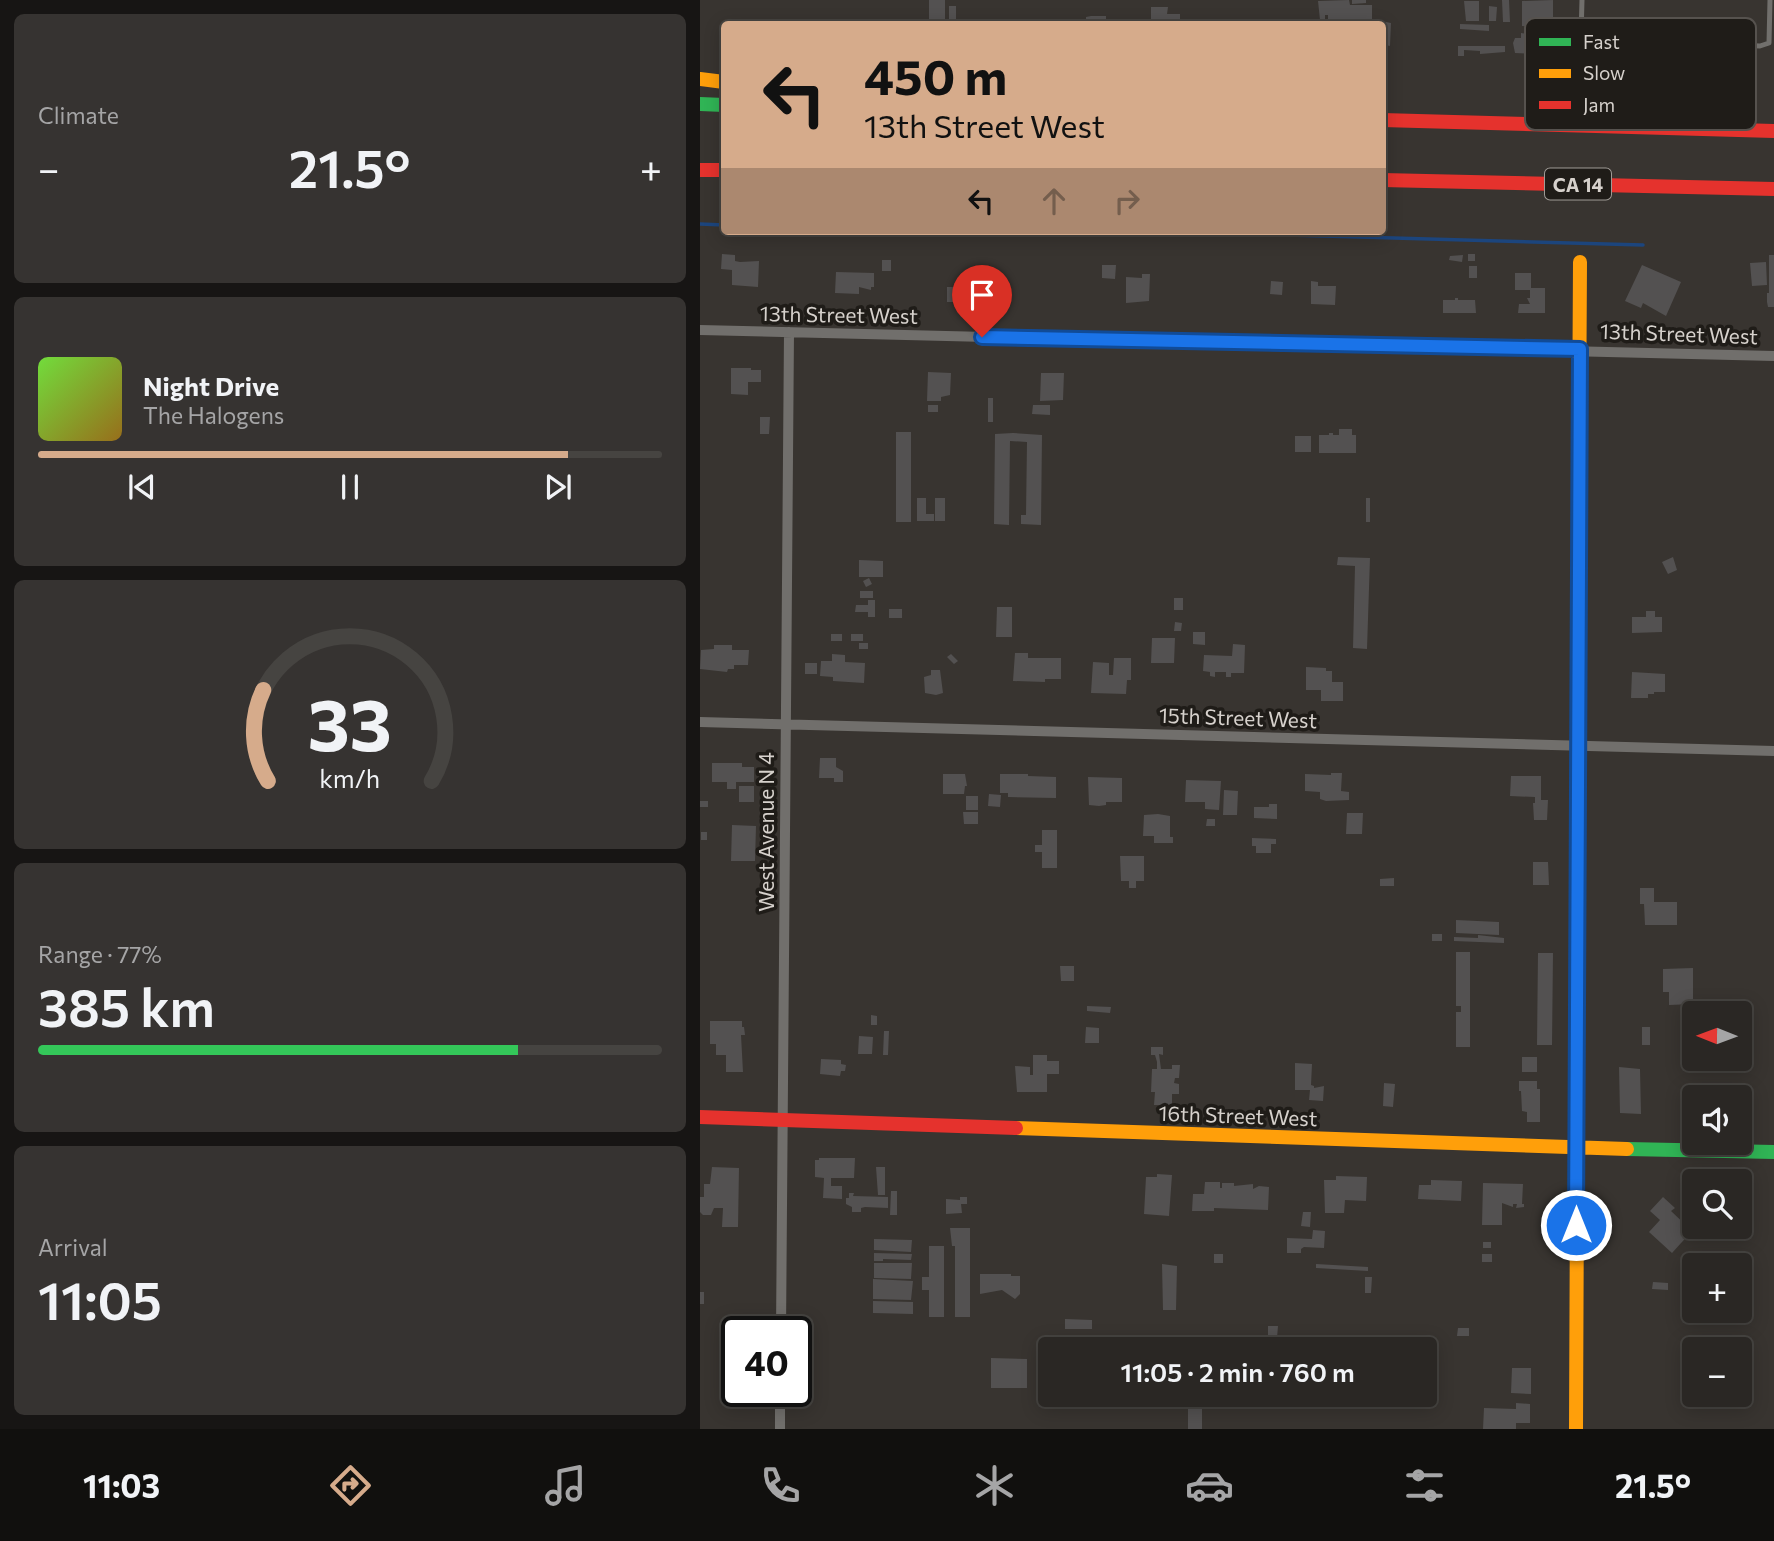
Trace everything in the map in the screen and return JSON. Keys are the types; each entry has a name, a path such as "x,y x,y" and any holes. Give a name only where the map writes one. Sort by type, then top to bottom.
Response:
{"main road":[{"path":"700,79 721,82"},
{"path":"700,104 721,105"},
{"path":"1386,120 1525,124"},
{"path":"1738,130 1774,131"},
{"path":"700,170 721,170"},
{"name":"CA 14","path":"1386,180 1774,189"},
{"path":"1576,1429 1580,262"},
{"name":"16th Street West","path":"700,1117 1576,1148 1774,1152"}],"street":[{"name":"13th Street West","path":"700,330 1580,349 1774,356"},
{"name":"West Avenue N 4","path":"781,1316 789,332"},
{"name":"15th Street West","path":"700,722 1774,751"},
{"path":"780,1407 780,1429"}],"lane":[{"path":"1582,0 1582,18"},
{"path":"1756,46 1769,43 1770,0"}],"building":[{"path":"929,0 945,0 945,20 929,20"},
{"path":"1349,0 1350,5 1372,5 1372,20 1342,21 1328,19 1328,15 1325,15 1325,20 1320,20 1318,1"},
{"path":"1352,0 1366,0 1366,3 1352,4"},
{"path":"1502,0 1509,0 1510,22 1503,22"},
{"path":"1553,0 1553,18 1525,18 1525,26 1522,26 1522,1"},
{"path":"1464,1 1479,1 1479,21 1466,21"},
{"path":"949,6 956,6 956,20 949,20"},
{"path":"1489,6 1497,7 1496,21 1489,21"},
{"path":"1151,7 1168,7 1167,14 1180,14 1180,21 1151,21"},
{"path":"1106,16 1106,21 1086,21 1086,17"},
{"path":"1386,22 1391,23 1390,46 1386,45"},
{"path":"1460,24 1489,25 1489,31 1460,29"},
{"path":"1521,33 1525,34 1525,54 1515,53 1515,38 1521,38"},
{"path":"1458,46 1505,46 1505,52 1480,54 1480,51 1464,50 1464,56 1458,56"},
{"path":"722,254 735,255 735,261 740,262 759,261 758,287 732,285 732,270 721,269"},
{"path":"1468,254 1475,254 1475,261 1468,261"},
{"path":"1463,255 1462,262 1449,260 1450,256"},
{"path":"1769,255 1774,255 1774,307 1768,307 1767,302"},
{"path":"882,260 891,260 891,271 882,271"},
{"path":"1766,262 1767,285 1752,286 1750,263"},
{"path":"1102,265 1116,265 1115,279 1102,278"},
{"path":"1642,265 1681,282 1666,316 1643,303 1641,308 1625,301"},
{"path":"1469,266 1477,266 1477,278 1469,278"},
{"path":"836,272 874,273 874,287 871,287 871,290 859,287 859,294 835,293"},
{"path":"1515,273 1531,273 1531,288 1545,288 1545,313 1518,313 1519,304 1530,304 1527,298 1530,298 1530,290 1515,290"},
{"path":"1142,274 1150,274 1149,301 1126,303 1126,277 1142,278"},
{"path":"1271,281 1283,282 1282,295 1270,294"},
{"path":"1311,281 1318,282 1318,286 1336,286 1335,305 1311,304"},
{"path":"947,287 961,287 961,302 947,302"},
{"path":"1443,300 1475,300 1476,313 1443,313"},
{"path":"731,368 761,370 761,382 748,382 748,395 731,394"},
{"path":"928,372 951,373 950,395 941,397 941,401 927,401"},
{"path":"1041,373 1064,373 1063,400 1040,401"},
{"path":"988,398 993,398 993,422 988,422"},
{"path":"928,405 938,405 938,412 928,412"},
{"path":"1033,405 1050,405 1050,415 1032,414"},
{"path":"760,417 770,417 769,434 760,434"},
{"path":"1339,429 1352,429 1352,435 1356,435 1356,453 1319,453 1319,435 1339,435"},
{"path":"896,432 911,432 911,522 896,522"},
{"path":"995,434 1042,435 1041,525 1021,524 1021,515 1026,515 1027,442 1010,441 1009,525 994,524"},
{"path":"1295,436 1311,436 1311,452 1295,452"},
{"path":"917,498 926,498 926,514 934,514 934,521 917,521"},
{"path":"935,498 945,498 945,521 935,521"},
{"path":"1366,498 1370,498 1370,522 1366,522"},
{"path":"1338,557 1370,558 1367,649 1353,648 1355,566 1337,565"},
{"path":"1673,557 1677,570 1668,574 1662,562"},
{"path":"859,560 883,561 883,577 859,577"},
{"path":"869,578 872,584 866,587 863,581"},
{"path":"860,591 873,591 873,598 860,598"},
{"path":"1174,598 1183,598 1183,610 1174,610"},
{"path":"868,600 875,600 875,617 868,617 868,612 855,612 856,605 868,605"},
{"path":"997,607 1012,607 1012,637 996,637"},
{"path":"889,609 902,609 902,618 889,618"},
{"path":"1646,611 1655,611 1655,617 1662,617 1662,632 1632,633 1632,617 1646,617"},
{"path":"1175,622 1182,623 1181,631 1174,631"},
{"path":"1193,632 1205,632 1205,645 1193,644"},
{"path":"831,634 842,634 842,641 831,641"},
{"path":"851,634 863,634 863,641 851,641"},
{"path":"1152,638 1175,638 1174,663 1151,663"},
{"path":"859,643 868,643 868,649 859,649"},
{"path":"1233,644 1245,645 1244,673 1231,673 1231,677 1226,677 1226,672 1215,672 1215,677 1210,676 1210,672 1203,671 1204,655 1232,656"},
{"path":"714,645 732,645 732,650 749,650 748,665 734,665 734,669 728,669 727,672 700,669 701,650 714,649"},
{"path":"1015,653 1028,653 1028,658 1061,658 1061,679 1045,679 1045,682 1013,681"},
{"path":"832,654 845,655 845,662 865,663 864,683 833,681 833,677 820,676 821,661 832,661"},
{"path":"951,654 958,661 954,664 947,657"},
{"path":"1114,658 1131,658 1131,680 1127,680 1126,694 1091,693 1093,662 1109,663 1109,675 1113,675"},
{"path":"805,663 817,663 817,674 805,674"},
{"path":"1306,667 1332,671 1332,682 1343,682 1343,701 1321,701 1321,690 1306,690"},
{"path":"931,670 940,670 943,693 925,693 924,677 931,675"},
{"path":"1632,672 1665,674 1665,692 1648,694 1648,698 1631,698"},
{"path":"820,758 836,758 836,767 843,771 843,782 834,782 834,778 819,778"},
{"path":"712,763 742,763 742,767 754,767 754,782 736,782 736,789 727,789 727,782 712,782"},
{"path":"1342,773 1341,791 1349,792 1349,800 1326,801 1320,799 1320,792 1305,791 1305,774"},
{"path":"943,774 965,774 967,786 964,794 943,794"},
{"path":"1000,774 1056,777 1056,798 1008,797 1008,793 1000,793"},
{"path":"1511,776 1541,776 1541,800 1548,800 1547,820 1534,820 1535,797 1510,796"},
{"path":"1088,777 1122,778 1122,802 1089,805"},
{"path":"1186,780 1221,781 1219,810 1205,809 1205,802 1185,802"},
{"path":"739,786 754,786 754,802 739,802"},
{"path":"1224,790 1238,791 1237,815 1223,815"},
{"path":"989,794 1001,795 1000,807 988,806"},
{"path":"966,796 978,796 978,810 966,810"},
{"path":"700,801 708,801 708,807 700,807"},
{"path":"1269,804 1277,804 1277,819 1254,818 1254,807 1269,807"},
{"path":"963,812 978,812 978,824 964,824"},
{"path":"1347,813 1363,813 1362,834 1346,834"},
{"path":"1144,815 1170,816 1170,837 1173,837 1173,843 1154,843 1154,836 1143,836"},
{"path":"1207,819 1215,819 1215,826 1206,826"},
{"path":"732,825 756,826 755,861 731,861"},
{"path":"1042,830 1057,830 1057,868 1042,868 1042,852 1035,852 1035,845 1042,845"},
{"path":"701,832 707,832 707,840 701,840"},
{"path":"1252,838 1276,839 1276,844 1271,844 1271,853 1256,853"},
{"path":"1120,856 1144,856 1144,881 1136,881 1136,888 1129,888 1129,881 1121,881"},
{"path":"1533,862 1548,862 1549,885 1533,885"},
{"path":"1394,878 1394,886 1380,886 1380,879"},
{"path":"1640,888 1654,888 1654,902 1677,902 1677,925 1645,925 1644,904 1640,904"},
{"path":"1456,920 1499,922 1499,935 1456,933"},
{"path":"1432,934 1442,934 1442,941 1432,941"},
{"path":"1478,935 1504,938 1504,943 1454,941 1454,937 1478,938"},
{"path":"1456,952 1470,952 1470,1047 1456,1047 1456,1012 1461,1012 1461,1006 1456,1006"},
{"path":"1538,953 1553,953 1552,1045 1537,1045"},
{"path":"1060,966 1074,966 1074,981 1061,981"},
{"path":"1693,968 1693,1001 1669,1005 1669,992 1663,992 1663,969"},
{"path":"1087,1006 1111,1007 1110,1013 1087,1011"},
{"path":"871,1015 877,1016 877,1025 871,1025"},
{"path":"710,1021 742,1021 745,1035 741,1035 743,1072 726,1072 726,1055 716,1055 716,1044 710,1044"},
{"path":"1086,1027 1099,1028 1099,1043 1085,1043"},
{"path":"1642,1027 1650,1027 1650,1045 1642,1045"},
{"path":"884,1031 889,1031 888,1055 883,1055"},
{"path":"859,1036 873,1037 872,1054 858,1054"},
{"path":"1151,1047 1163,1047 1163,1055 1159,1054 1161,1069 1172,1069 1172,1065 1180,1065 1179,1078 1175,1078 1174,1083 1179,1084 1179,1094 1172,1094 1172,1105 1154,1105 1155,1092 1151,1092 1152,1069 1157,1069 1157,1062 1155,1055 1151,1055"},
{"path":"1033,1055 1047,1055 1047,1061 1059,1061 1059,1074 1047,1074 1047,1092 1017,1092 1015,1066 1030,1067 1030,1075 1033,1075"},
{"path":"1522,1057 1537,1057 1537,1072 1522,1072"},
{"path":"821,1059 841,1060 841,1064 846,1065 845,1071 841,1071 840,1076 820,1074"},
{"path":"1295,1063 1312,1064 1311,1085 1314,1088 1324,1086 1323,1101 1309,1100 1310,1090 1295,1090"},
{"path":"1619,1067 1640,1069 1641,1114 1620,1113"},
{"path":"1519,1081 1537,1081 1537,1089 1540,1089 1540,1122 1527,1122 1527,1112 1522,1111"},
{"path":"1384,1083 1395,1084 1393,1107 1383,1106"},
{"path":"855,1158 854,1178 831,1178 831,1186 842,1186 842,1199 823,1198 824,1178 815,1177 815,1160"},
{"path":"712,1167 739,1168 738,1227 722,1227 723,1208 714,1208 711,1215 703,1215 700,1212 700,1197 704,1197 704,1184 710,1184"},
{"path":"876,1167 885,1167 885,1195 878,1195"},
{"path":"1157,1174 1172,1175 1169,1216 1144,1214 1146,1177 1157,1177"},
{"path":"1336,1176 1367,1177 1366,1201 1345,1200 1344,1213 1325,1213 1324,1180 1336,1180"},
{"path":"1431,1180 1462,1181 1461,1201 1418,1199 1419,1185 1431,1185"},
{"path":"1205,1182 1220,1182 1220,1188 1222,1183 1234,1183 1234,1186 1253,1184 1253,1189 1259,1186 1269,1187 1268,1210 1214,1208 1214,1211 1192,1211 1193,1194 1204,1194"},
{"path":"1483,1183 1523,1184 1524,1207 1516,1208 1517,1204 1513,1204 1513,1207 1502,1203 1502,1225 1482,1225"},
{"path":"891,1191 897,1191 897,1215 890,1215"},
{"path":"849,1193 854,1193 853,1196 888,1197 888,1208 865,1207 861,1208 861,1212 852,1212 852,1207 846,1204"},
{"path":"960,1197 967,1197 967,1204 961,1204 962,1213 946,1214 946,1199 960,1200"},
{"path":"1663,1197 1675,1208 1671,1211 1682,1221 1682,1239 1685,1239 1672,1253 1649,1232 1660,1220 1650,1211"},
{"path":"1303,1212 1311,1212 1310,1227 1301,1226"},
{"path":"950,1228 970,1228 970,1317 955,1317 955,1246 952,1246"},
{"path":"1313,1230 1325,1231 1324,1248 1304,1247 1301,1253 1287,1253 1287,1238 1312,1239"},
{"path":"874,1239 912,1240 911,1252 874,1250"},
{"path":"1483,1242 1491,1242 1491,1248 1483,1248"},
{"path":"929,1246 944,1246 944,1317 929,1317 929,1290 922,1290 922,1277 929,1277"},
{"path":"874,1253 912,1254 911,1260 874,1261"},
{"path":"1214,1254 1223,1254 1223,1263 1214,1263"},
{"path":"1482,1254 1492,1254 1492,1262 1482,1262"},
{"path":"874,1263 912,1263 911,1279 874,1278"},
{"path":"1162,1264 1177,1266 1176,1310 1163,1310"},
{"path":"1316,1264 1368,1267 1368,1271 1316,1268"},
{"path":"980,1274 1020,1276 1020,1294 1015,1299 1002,1290 980,1294"},
{"path":"1365,1277 1372,1277 1371,1293 1365,1293"},
{"path":"873,1279 913,1281 911,1300 873,1299"},
{"path":"1653,1282 1668,1283 1668,1290 1652,1289"},
{"path":"700,1292 704,1292 704,1304 700,1304"},
{"path":"873,1301 913,1302 913,1314 873,1313"},
{"path":"1065,1319 1092,1320 1092,1329 1065,1329"},
{"path":"1268,1326 1278,1326 1277,1337 1268,1337"},
{"path":"1458,1328 1469,1328 1469,1336 1457,1336"},
{"path":"991,1358 1027,1359 1027,1388 991,1388"},
{"path":"1512,1368 1531,1368 1531,1394 1511,1393"},
{"path":"1516,1403 1530,1404 1530,1423 1516,1423 1516,1429 1483,1429 1484,1408 1516,1409"},
{"path":"1188,1407 1202,1407 1202,1429 1188,1429"}],"waterway":[{"path":"700,224 721,225"},
{"path":"1286,235 1643,245"}],"traffic: fast":[{"path":"700,104 721,105"},
{"path":"1578,946 1579,441"},
{"path":"1627,1149 1774,1152"}],"traffic: slow":[{"path":"700,79 721,82"},
{"path":"1579,441 1580,262"},
{"path":"1576,1429 1578,946"},
{"path":"1016,1128 1627,1149"}],"traffic: jam":[{"path":"1386,120 1525,124"},
{"path":"1738,130 1774,131"},
{"path":"700,170 721,170"},
{"path":"1386,180 1774,189"},
{"path":"700,1117 1016,1128"}],"route":[{"path":"982,337 1580,349 1576,1225"}]}
